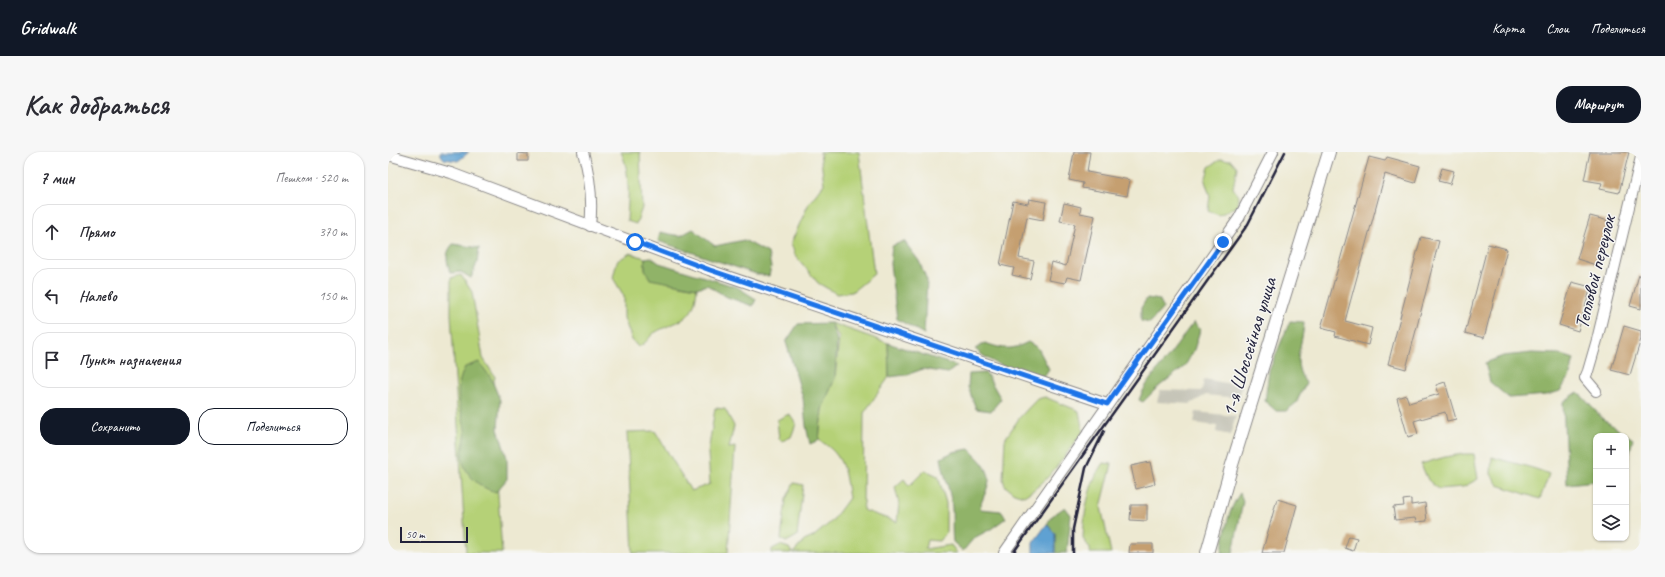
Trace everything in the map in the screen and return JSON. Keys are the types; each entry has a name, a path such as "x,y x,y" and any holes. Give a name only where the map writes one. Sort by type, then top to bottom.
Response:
{"street":[{"path":"583,152 589,172 592,208 590,226"},
{"path":"1004,553 1107,404 1239,218 1273,152"},
{"name":"1-я Шоссейная улица","path":"1207,553 1231,468 1329,152"},
{"path":"388,155 451,173 710,270 1107,404"},
{"name":"Тепловой переулок","path":"1596,391 1585,378 1597,340 1641,157"}],"shaded area":[{"path":"1204,379 1242,386 1239,398 1206,395 1190,404 1157,402 1160,390 1202,391"},
{"path":"1196,412 1236,416 1230,435 1216,432 1217,426 1194,423"}],"green space":[{"path":"621,152 640,152 642,208 636,224 627,221 628,177"},
{"path":"820,152 859,152 874,274 852,292 837,294 818,283 795,255 791,243 809,203 824,184"},
{"path":"1221,159 1231,160 1237,167 1233,188 1239,196 1238,206 1219,215 1208,211 1210,196 1205,181 1209,167"},
{"path":"693,229 715,246 744,240 768,253 771,267 769,276 756,274 658,241 660,232 680,236"},
{"path":"904,241 919,261 927,280 924,334 897,319 890,264 892,246"},
{"path":"453,244 479,248 477,263 471,278 461,272 450,273 447,254"},
{"path":"630,253 645,258 645,269 679,285 697,288 693,308 689,314 678,322 654,333 638,347 632,340 624,318 624,296 613,278 617,261"},
{"path":"651,257 659,263 737,287 756,299 753,306 727,297 707,285 697,288 650,279 645,269 645,258"},
{"path":"461,275 472,292 483,358 495,377 491,393 502,553 466,553 451,314 451,278"},
{"path":"1147,298 1160,300 1163,308 1150,323 1141,321 1141,308"},
{"path":"1290,321 1304,322 1298,361 1301,375 1306,383 1296,403 1286,411 1276,411 1265,401 1269,371"},
{"path":"1194,322 1200,330 1194,350 1185,366 1157,388 1143,402 1139,400 1150,380"},
{"path":"831,323 888,343 889,377 864,413 863,510 897,522 899,504 895,487 904,479 909,486 925,470 938,476 946,503 946,533 939,541 927,540 925,549 951,545 957,553 793,553 804,541 813,537 832,521 849,498 842,464 839,458 828,446 819,440 822,409 835,378 839,338"},
{"path":"831,323 837,340 835,378 822,409 819,440 810,444 806,426 803,398 786,342 798,324"},
{"path":"1028,342 1038,348 1049,369 1044,376 1007,368 989,359 975,349 985,343 997,347 1012,348"},
{"path":"888,343 957,366 948,373 923,369 906,375 889,377"},
{"path":"1532,353 1559,354 1574,359 1569,378 1560,391 1547,395 1509,398 1490,382 1485,363 1503,356"},
{"path":"479,362 491,378 500,400 498,429 507,458 507,479 496,492 479,484 469,475 463,464 462,457 465,432 458,391 459,384 465,367"},
{"path":"986,373 1001,399 991,411 976,409 968,387 969,374"},
{"path":"1578,392 1604,420 1624,433 1593,433 1593,481 1567,484 1563,402"},
{"path":"1045,397 1079,411 1083,432 1049,476 1024,496 1014,493 1005,486 1003,479 1005,439 1020,417 1037,399"},
{"path":"715,408 725,409 734,426 729,448 735,447 728,553 633,553 627,432 655,431 691,491 710,484 708,453"},
{"path":"789,414 796,424 791,437 782,441 779,439 777,420"},
{"path":"1629,436 1633,439 1629,455"},
{"path":"969,449 984,465 987,470 989,480 980,509 1001,511 1006,518 991,529 974,538 963,551 953,542 951,501 941,458 953,452"},
{"path":"1474,454 1478,479 1463,487 1438,489 1428,480 1421,464 1445,457"},
{"path":"1492,457 1549,474 1540,499 1498,485 1491,474"},
{"path":"1103,463 1112,464 1101,507 1111,553 1090,553 1090,548 1083,539 1084,519 1090,489"},
{"path":"794,483 803,485 797,536 786,542 781,539 786,499"},
{"path":"1240,493 1243,501 1233,553 1222,553 1227,522 1232,507"},
{"path":"1065,507 1071,515 1067,553 1055,553 1055,534 1047,524 1052,516"},
{"path":"780,545 789,548 792,553 772,553 772,549"}],"water":[{"path":"441,152 469,152 458,161 444,159"},
{"path":"1047,524 1055,534 1055,553 1033,553 1033,543"}],"building":[{"path":"1074,152 1090,152 1087,172 1130,180 1127,196 1082,188 1083,183 1069,180"},
{"path":"1590,152 1629,152 1619,193 1600,189 1602,183 1584,180"},
{"path":"518,153 528,154 528,161 518,161"},
{"path":"1369,157 1385,161 1387,157 1420,166 1415,183 1385,174 1345,321 1372,328 1368,345 1335,336 1336,332 1321,328"},
{"path":"1442,168 1454,171 1450,184 1438,181"},
{"path":"1029,199 1046,202 1043,220 1027,217 1019,258 1034,261 1030,279 1012,275 1014,268 1000,265 1013,201 1028,204"},
{"path":"1064,203 1081,207 1080,213 1095,216 1081,280 1067,277 1065,283 1048,280 1052,262 1066,266 1075,224 1060,221"},
{"path":"1590,216 1609,221 1596,265 1577,259"},
{"path":"1421,237 1439,241 1406,369 1388,364"},
{"path":"1488,244 1507,249 1484,338 1465,333"},
{"path":"1639,275 1641,275 1641,309 1630,306"},
{"path":"1572,282 1591,287 1578,331 1559,325"},
{"path":"1624,326 1641,331 1641,339 1630,375 1611,370"},
{"path":"1445,382 1456,419 1447,421 1445,412 1414,421 1418,434 1408,437 1397,398 1406,395 1409,403 1439,394 1436,385"},
{"path":"1150,462 1155,484 1136,489 1131,466"},
{"path":"1277,499 1297,505 1284,553 1262,553"},
{"path":"1411,499 1411,505 1425,503 1427,521 1416,522 1415,518 1395,520 1393,507 1404,506 1403,500"},
{"path":"1131,505 1147,505 1147,521 1130,520"},
{"path":"1349,536 1357,538 1353,551 1345,548"},
{"path":"1130,544 1153,544 1153,553 1129,553"}],"railway":[{"path":"1013,553 1248,224 1285,152"},
{"path":"1073,553 1073,529 1086,468 1104,431"}],"route":[{"path":"635,242 710,270 1107,404 1223,242"}]}
